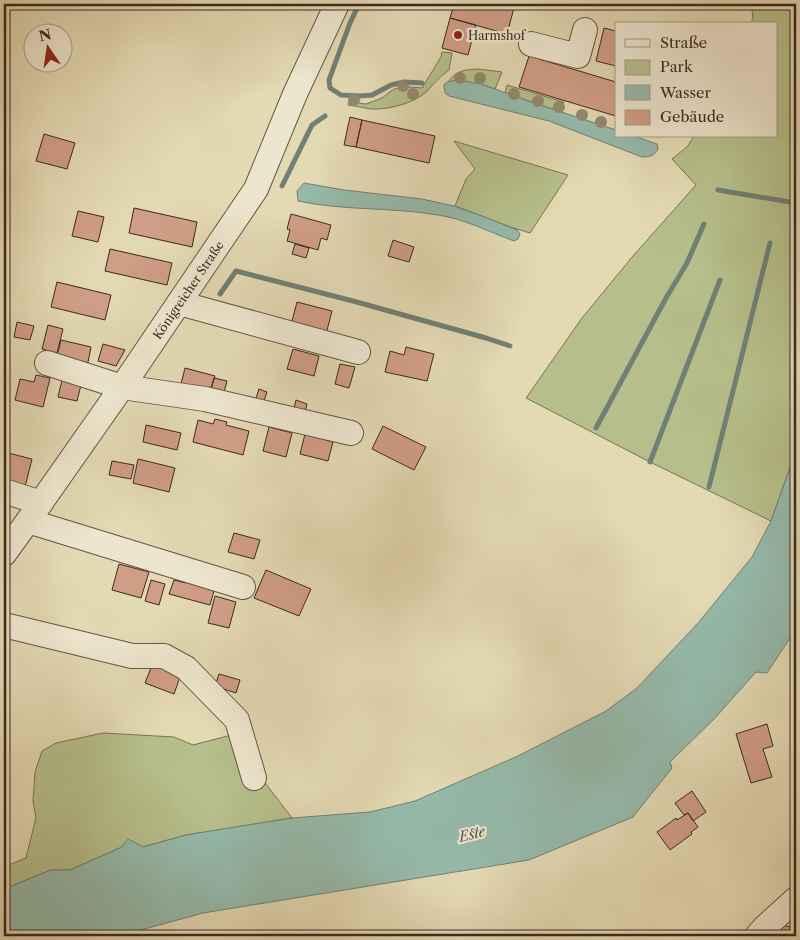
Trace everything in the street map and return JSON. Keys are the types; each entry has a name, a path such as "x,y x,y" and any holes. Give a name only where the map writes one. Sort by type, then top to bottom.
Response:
{"street":[{"name":"Königreicher Straße","path":"7,544 35,512 180,303 256,189 295,94 337,4"},
{"path":"531,44 578,56 585,30"},
{"path":"180,303 358,352"},
{"path":"47,363 122,387 205,399 351,433"},
{"path":"4,491 35,512 243,587"},
{"path":"4,626 132,656 164,656 186,668 237,720 254,778"},
{"path":"757,936 796,899"}],"green space":[{"path":"751,4 796,4 796,451 771,521 650,462 526,398 582,318 633,256 696,185 672,159 688,146 693,138 778,138 778,22 752,22 753,17"},
{"path":"442,52 452,53 449,70 421,96 401,105 378,109 348,105 349,102 366,104 382,98 394,89 422,88 441,57"},
{"path":"478,69 502,72 495,89 481,84 448,82 461,71"},
{"path":"507,85 564,102 561,112 505,93"},
{"path":"454,141 568,175 530,233 455,206 466,179 475,169"},
{"path":"247,731 266,784 292,818 186,835 143,847 122,847 70,870 51,870 4,889 4,867 26,858 36,818 33,801 35,772 42,751 56,743 103,733 174,737 193,745"}],"water":[{"path":"458,80 481,84 615,130 615,138 640,138 657,144 658,149 652,156 642,157 549,121 449,96 445,93 444,85 447,82"},
{"path":"304,183 344,190 422,199 454,206 517,230 520,234 518,239 514,241 467,223 438,215 298,201 297,191"},
{"name":"Este","path":"796,451 796,629 767,673 756,672 714,719 670,762 672,768 633,817 529,860 203,913 119,936 4,936 4,889 51,870 70,870 122,847 128,839 143,847 186,835 292,818 370,812 415,801 518,756 606,711 637,688 699,622 752,557 771,521"}],"building":[{"path":"454,4 515,4 507,34 450,18"},
{"path":"450,18 476,25 468,55 442,48"},
{"path":"604,28 615,31 615,66 596,61"},
{"path":"529,56 615,82 615,116 519,87"},
{"path":"350,117 362,120 356,147 344,145"},
{"path":"362,120 435,136 429,163 356,147"},
{"path":"44,134 75,143 67,169 36,161"},
{"path":"134,208 197,222 192,247 129,233"},
{"path":"78,211 104,217 98,242 72,236"},
{"path":"291,214 331,225 327,240 321,238 318,250 287,241 290,230 287,229"},
{"path":"393,240 414,247 409,262 388,256"},
{"path":"295,244 309,248 306,258 292,254"},
{"path":"110,249 172,263 167,285 105,271"},
{"path":"57,282 111,295 105,320 51,307"},
{"path":"297,302 332,311 326,334 291,325"},
{"path":"17,322 34,326 30,340 14,337"},
{"path":"48,325 63,329 57,353 42,349"},
{"path":"61,340 91,347 87,367 56,360"},
{"path":"103,344 125,350 116,366 98,361"},
{"path":"406,347 434,354 427,381 385,372 390,351 404,355"},
{"path":"293,349 319,356 314,376 287,369"},
{"path":"340,364 355,367 349,388 335,384"},
{"path":"185,368 215,376 209,396 180,388"},
{"path":"36,375 50,378 43,407 15,400 20,379 34,382"},
{"path":"214,378 227,381 223,396 210,392"},
{"path":"62,380 81,385 77,401 58,397"},
{"path":"259,389 267,392 262,406 254,404"},
{"path":"296,400 307,404 304,416 293,412"},
{"path":"215,419 227,422 226,425 249,431 243,455 193,442 198,420 213,424"},
{"path":"146,425 181,433 177,450 143,442"},
{"path":"383,426 426,447 414,470 372,449"},
{"path":"269,427 292,433 286,457 263,451"},
{"path":"305,434 333,442 328,461 300,454"},
{"path":"4,452 32,459 25,487 4,482"},
{"path":"138,459 175,468 169,492 133,483"},
{"path":"112,461 134,465 131,479 109,475"},
{"path":"234,533 260,540 254,559 228,552"},
{"path":"119,564 149,572 141,598 112,590"},
{"path":"266,570 311,589 299,616 254,598"},
{"path":"187,576 216,584 210,605 169,594 174,580 186,583"},
{"path":"151,580 165,584 159,605 145,601"},
{"path":"215,596 236,602 229,628 208,623"},
{"path":"153,663 181,674 174,694 145,683"},
{"path":"219,674 240,680 236,693 215,686"},
{"path":"767,724 773,746 763,749 772,777 751,783 736,734"},
{"path":"692,791 706,812 693,821 688,813 684,815 675,803"},
{"path":"688,813 698,827 691,832 692,834 670,850 657,832 676,818 677,820"},
{"path":"776,924 796,928 796,936 774,936"}],"waterway":[{"path":"359,4 329,80 330,88 341,95 360,96 372,95 391,85 404,82 422,83"},
{"path":"282,186 312,125 325,116"},
{"path":"718,190 796,203"},
{"path":"596,428 687,263 704,224"},
{"path":"709,487 770,243"},
{"path":"220,294 236,271 353,301 510,346"},
{"path":"650,462 720,280"}],"place":[{"name":"Harmshof","path":"458,35"}]}
